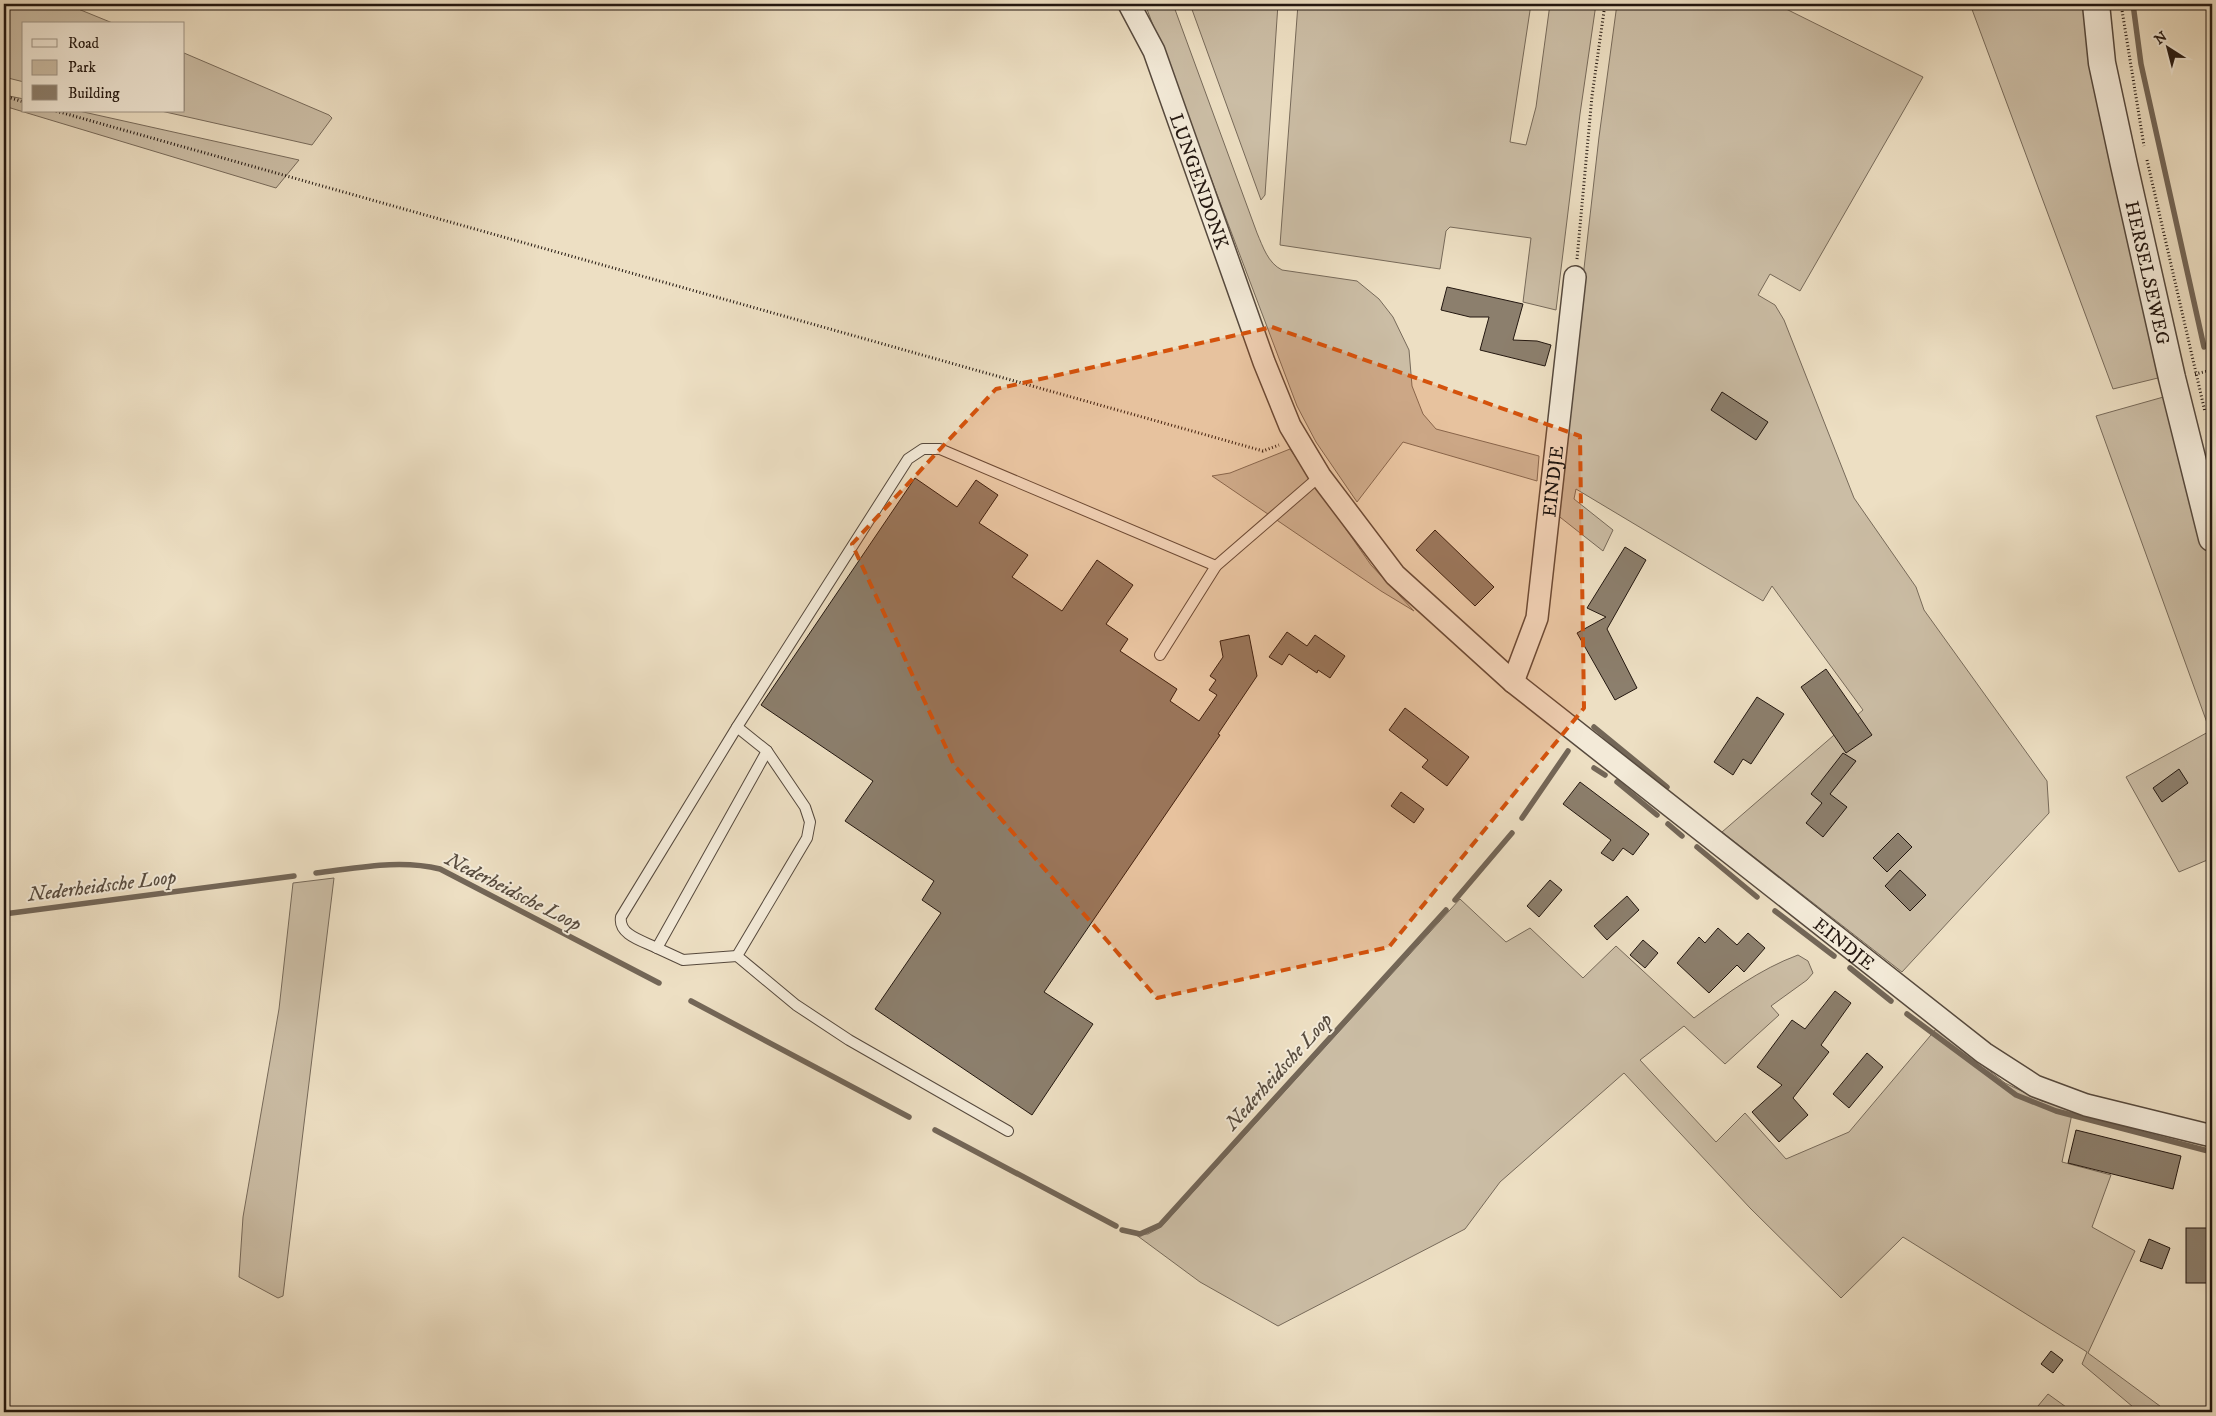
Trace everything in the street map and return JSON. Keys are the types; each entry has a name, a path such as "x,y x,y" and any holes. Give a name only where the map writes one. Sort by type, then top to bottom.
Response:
{"street":[{"name":"LUNGENDONK","path":"1128,4 1154,51 1264,362"},
{"name":"HERSELSEWEG","path":"2096,4 2102,63 2124,165 2172,378 2212,538"},
{"name":"EINDJE","path":"1513,682 1537,618 1575,276"},
{"name":"EINDJE","path":"1264,362 1296,438 1320,476 1395,576 1513,682 1984,1053 2035,1086 2086,1105 2212,1136"}],"lane":[{"path":"1008,1131 849,1040 796,1005 737,956 683,960 622,930 620,924 621,916 737,727 908,459 923,449 940,449 1216,566"},
{"path":"1160,655 1216,566 1320,476"},
{"path":"737,727 767,751 805,807 810,822 807,838 737,956"},
{"path":"657,948 767,751"}],"path":[{"path":"1575,276 1592,96 1606,4"},
{"path":"2122,4 2144,148"},
{"path":"4,96 22,101"},
{"path":"60,112 1263,452 1296,438"},
{"name":"HERSELSEWEG","path":"2147,157 2197,373 2212,370"}],"highlighted area":[{"path":"1272,327 1580,436 1584,708 1389,947 1157,998 954,765 852,544 996,389"}],"green space":[{"path":"4,4 66,4 110,22 22,22 22,82 4,77"},
{"path":"1145,4 1173,4 1257,233 1266,254 1273,263 1282,270 1357,281 1379,299 1393,317 1409,350 1412,386 1423,414 1436,429 1539,456 1537,481 1403,442 1357,502 1316,442 1297,406"},
{"path":"1190,4 1278,4 1265,195 1261,200"},
{"path":"1298,4 1531,4 1510,142 1526,145 1536,107 1550,4 1596,4 1580,114 1556,310 1523,302 1531,238 1450,227 1446,231 1440,269 1280,245"},
{"path":"1617,4 1776,4 1923,77 1800,291 1770,274 1758,295 1775,305 1784,320 1854,498 1916,587 1924,610 2047,781 2049,813 1902,972 1722,832 1863,710 1772,586 1763,601 1576,489 1574,499 1613,530 1603,551 1556,514 1599,137"},
{"path":"1970,4 2087,4 2162,377 2113,389"},
{"path":"185,53 329,115 332,118 312,145 165,112 185,112"},
{"path":"4,95 22,99 22,111 4,106"},
{"path":"24,112 83,112 299,160 276,188"},
{"path":"2167,396 2190,492 2212,568 2212,858 2179,872 2126,777 2210,731 2096,416"},
{"path":"1290,449 1371,565 1414,611 1381,591 1212,476 1230,473"},
{"path":"334,878 283,1296 278,1298 239,1277 243,1217 279,1009 293,883"},
{"path":"1460,899 1506,942 1530,928 1583,978 1616,946 1694,1018 1731,991 1770,967 1798,955 1808,961 1813,973 1807,980 1771,1006 1779,1015 1725,1064 1684,1026 1640,1060 1716,1142 1745,1113 1786,1159 1849,1132 1936,1029 2005,1083 2042,1101 2073,1109 2062,1162 2111,1175 2092,1227 2135,1251 2088,1353 2168,1412 2139,1412 2082,1364 2087,1352 1903,1237 1841,1298 1750,1208 1624,1073 1500,1182 1465,1229 1278,1326 1200,1282 1135,1234 1148,1234 1161,1227"},
{"path":"2048,1394 2073,1412 2033,1412"}],"building":[{"path":"1447,287 1523,304 1513,340 1537,341 1551,345 1545,366 1480,350 1489,317 1470,317 1441,310"},
{"path":"1722,392 1768,422 1756,440 1711,410"},
{"path":"915,478 957,507 976,480 998,495 979,523 1028,555 1012,577 1062,611 1097,560 1133,585 1106,624 1128,639 1120,651 1177,689 1170,701 1199,721 1217,695 1209,690 1216,680 1210,676 1223,657 1220,641 1249,635 1257,676 1218,734 1220,735 1044,992 1093,1024 1032,1115 875,1009 941,913 922,900 934,881 845,821 873,781 761,705"},
{"path":"1435,530 1494,587 1475,606 1416,550"},
{"path":"1625,547 1646,560 1607,629 1637,688 1615,700 1577,633 1606,617 1587,608"},
{"path":"1287,632 1307,646 1315,635 1345,656 1330,678 1318,670 1317,673 1289,654 1282,665 1269,657"},
{"path":"1826,669 1872,735 1846,753 1801,687"},
{"path":"1757,697 1784,714 1751,764 1743,759 1733,775 1714,762"},
{"path":"1405,708 1469,757 1447,786 1422,767 1428,760 1389,730"},
{"path":"1843,753 1856,761 1830,794 1847,807 1823,837 1806,823 1822,803 1811,794"},
{"path":"2179,769 2188,783 2162,802 2153,788"},
{"path":"1580,782 1649,834 1633,855 1623,848 1613,861 1601,853 1611,840 1563,804"},
{"path":"1401,792 1424,809 1414,823 1391,806"},
{"path":"1898,833 1912,847 1887,872 1873,858"},
{"path":"1900,870 1926,895 1910,911 1885,886"},
{"path":"1550,880 1562,890 1539,917 1527,906"},
{"path":"1627,896 1639,910 1607,940 1594,926"},
{"path":"1718,928 1737,945 1748,933 1765,948 1744,972 1737,965 1709,993 1677,963 1699,937 1705,943"},
{"path":"1643,940 1658,953 1645,968 1630,955"},
{"path":"1835,991 1851,1003 1821,1045 1829,1052 1793,1098 1808,1115 1779,1142 1752,1112 1782,1085 1757,1067 1792,1020 1805,1029"},
{"path":"1867,1053 1883,1067 1849,1108 1833,1094"},
{"path":"2076,1130 2181,1156 2173,1189 2068,1163"},
{"path":"2186,1228 2212,1228 2212,1283 2186,1283"},
{"path":"2149,1239 2170,1248 2162,1269 2140,1261"},
{"path":"2051,1351 2063,1360 2053,1373 2041,1364"}],"waterway":[{"path":"2133,4 2141,64 2204,347"},
{"path":"1594,727 1667,787"},
{"name":"Nederheidsche Loop","path":"1522,818 1568,751"},
{"path":"1594,768 1605,775"},
{"path":"1617,782 1657,815"},
{"path":"1668,824 1682,836"},
{"name":"Nederheidsche Loop","path":"1455,900 1512,833"},
{"path":"1697,847 1757,897"},
{"name":"Nederheidsche Loop","path":"316,873 394,865 425,866 440,869 659,983"},
{"name":"Nederheidsche Loop","path":"4,914 294,876"},
{"name":"Nederheidsche Loop","path":"1122,1230 1140,1234 1160,1225 1446,910"},
{"path":"1775,911 1834,956"},
{"path":"1850,968 1891,1001"},
{"name":"Nederheidsche Loop","path":"691,1001 909,1117"},
{"path":"1907,1014 2016,1095 2056,1111 2212,1152"},
{"name":"Nederheidsche Loop","path":"935,1130 1116,1226"}]}
